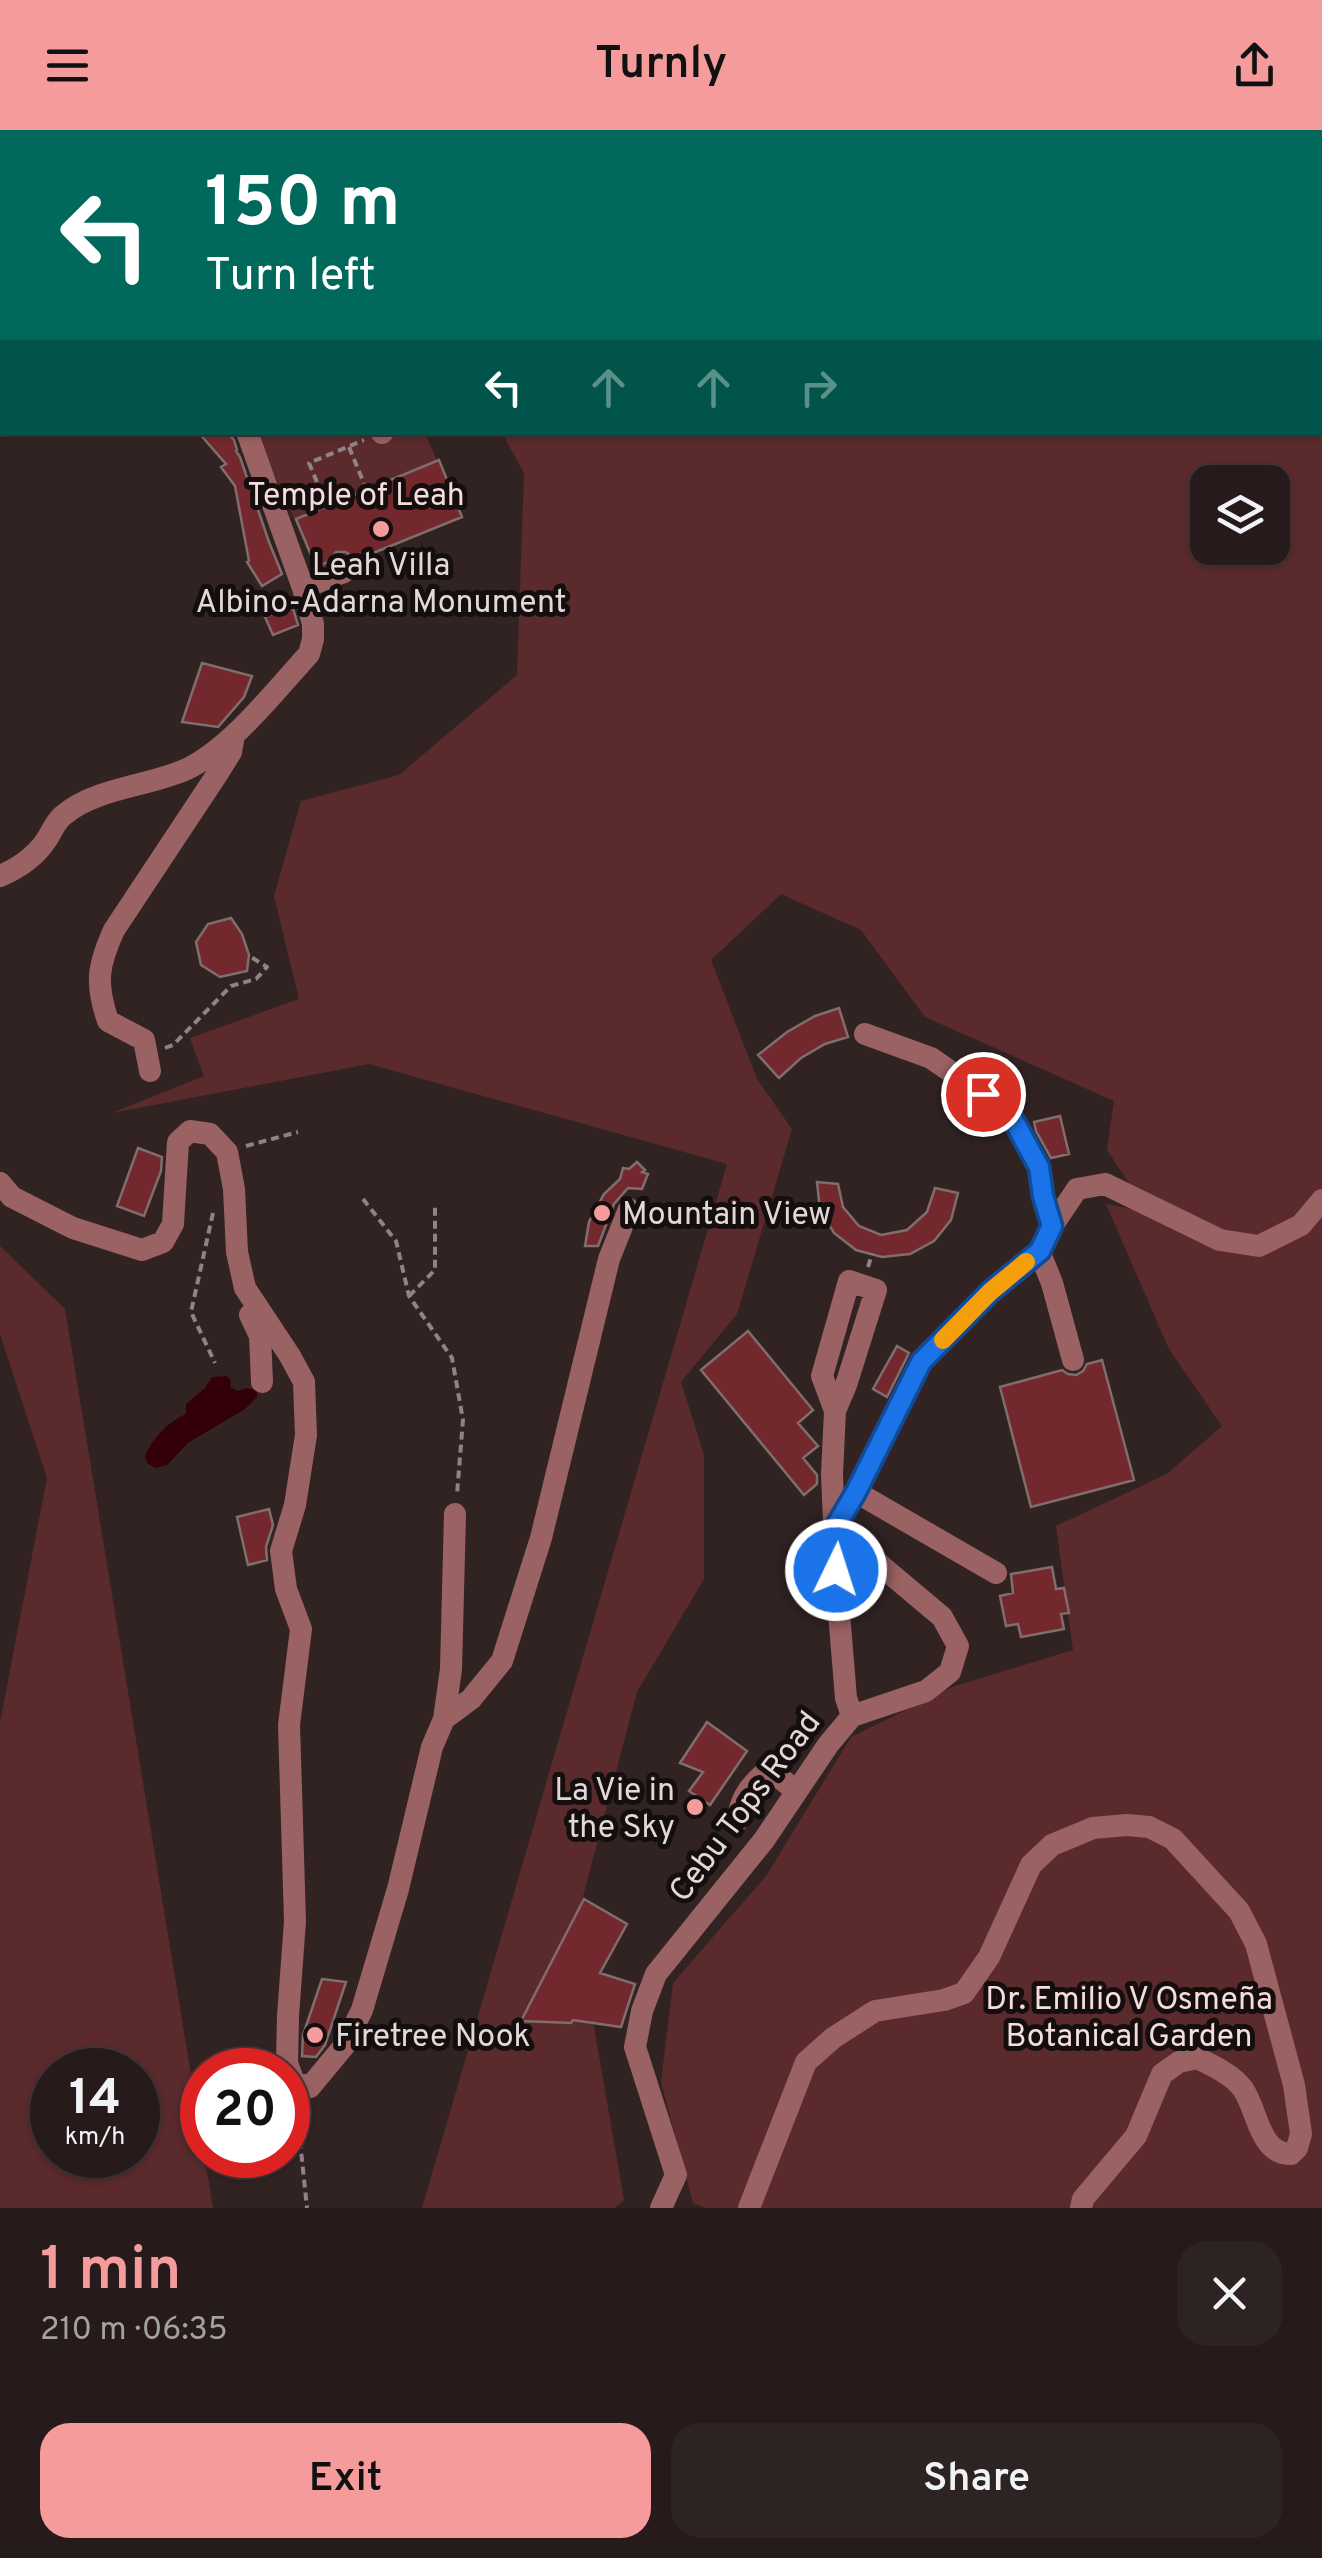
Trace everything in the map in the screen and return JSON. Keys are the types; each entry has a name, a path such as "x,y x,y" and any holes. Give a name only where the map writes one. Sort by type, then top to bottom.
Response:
{"street":[{"path":"0,876 40,850 63,814 93,798 185,770 208,758 309,654 313,624 304,588 249,435"},
{"path":"304,588 344,572 342,566"},
{"path":"148,1063 144,1040 108,1021 98,976 104,953 114,930 231,752 234,734"},
{"path":"866,1034 931,1058 1009,1112 1039,1167 1052,1226"},
{"path":"0,1183 12,1196 73,1228 142,1256 163,1242 173,1224 178,1142 190,1130 210,1134 227,1152 245,1306 260,1336 262,1382"},
{"path":"836,1526 921,1362 990,1292 1040,1251 1077,1189 1104,1184 1220,1240 1259,1246 1301,1225 1322,1200"},
{"path":"444,1719 471,1699 502,1661 541,1538 605,1276 629,1209"},
{"path":"1040,1251 1073,1360"},
{"path":"834,1411 876,1290 850,1281 822,1376 834,1411 836,1570 824,1576 821,1583 826,1596 838,1602 846,1698 852,1716"},
{"path":"245,1288 304,1382 306,1435 295,1505 281,1551 286,1589 301,1629 289,1724 295,1921 288,2048"},
{"path":"856,1492 996,1573"},
{"path":"310,2087 344,2046 362,2010 398,1889 432,1747 444,1719 451,1669 455,1514"},
{"name":"Cebu Tops Road","path":"661,2208 676,2175 635,2046 642,2011 656,1974 764,1840 852,1716 926,1691 950,1672 958,1646 942,1618 836,1526"},
{"path":"738,1820 749,1787 770,1769 796,1791"},
{"path":"750,2208 806,2062 874,2011 964,1993 989,1957 1031,1864 1052,1845 1093,1828 1149,1828 1173,1839 1240,1911 1256,1944 1294,2085 1301,2134 1298,2148 1291,2154 1270,2148 1242,2086 1197,2058 1180,2062 1162,2074 1136,2136 1083,2199 1082,2208"}],"path":[{"path":"322,494 309,463 377,435"},
{"path":"349,446 365,486"},
{"path":"148,1063 173,1045 232,986 256,979 267,966 251,957"},
{"path":"227,1152 298,1132"},
{"path":"363,1198 396,1241 409,1296 452,1358 462,1420 455,1514"},
{"path":"215,1206 191,1312 215,1363"},
{"path":"409,1296 435,1270 435,1208"},
{"path":"304,2178 307,2208"}],"green space":[{"name":"Temple of Leah","path":"257,435 426,435 462,517 319,575"},
{"name":"Dr. Emilio V Osmeña Botanical Garden","path":"503,435 1322,435 1322,2208 705,2208 693,2203 661,2082 673,1983 766,1876 851,1737 952,1687 1073,1650 1056,1526 1167,1474 1222,1426 1169,1349 1106,1204 1209,1224 1131,1186 1107,1150 1114,1101 925,1017 861,930 781,894 711,960 757,1079 792,1129 737,1314 681,1382 704,1455 704,1579 637,1692 576,1923 624,2200 615,2208 422,2208 727,1164 369,1064 112,1113 204,1076 190,1038 299,999 274,896 301,801 399,775 517,675 524,473"},
{"path":"0,1246 65,1309 187,2048 180,2048 180,2178 208,2178 213,2208 0,2208 0,1722 47,1478 0,1334"}],"shaded area":[{"path":"226,1376 231,1380 230,1387 238,1391 257,1390 257,1397 245,1409 188,1443 167,1465 156,1468 148,1464 145,1457 161,1431 186,1414 186,1404 212,1377"}],"building":[{"path":"201,435 230,435 234,440 282,574 262,586 247,562 235,486 221,467 226,464"},
{"path":"439,460 462,517 356,560 346,552 336,552 328,562 316,567 296,519"},
{"path":"292,605 298,625 273,635 265,617"},
{"path":"202,663 252,676 244,697 218,727 182,722"},
{"path":"231,918 249,955 247,971 220,977 201,965 196,942 208,924"},
{"path":"839,1008 848,1037 801,1058 779,1078 758,1055 787,1032"},
{"path":"1060,1116 1069,1154 1051,1158 1034,1122"},
{"path":"138,1148 162,1157 161,1171 144,1216 117,1206"},
{"name":"Mountain View","path":"637,1162 645,1170 642,1172 648,1174 642,1189 628,1188 614,1204 598,1246 585,1246 589,1222 604,1194 620,1179 623,1168 629,1169"},
{"path":"817,1182 838,1184 843,1207 859,1226 881,1235 907,1230 927,1212 935,1188 958,1193 951,1220 934,1241 910,1254 882,1257 856,1250 834,1233 820,1210"},
{"path":"748,1331 813,1410 798,1423 818,1446 803,1458 817,1475 817,1484 804,1495 701,1370"},
{"path":"897,1346 909,1353 887,1397 873,1389"},
{"path":"1102,1360 1134,1480 1031,1507 1000,1387 1062,1370 1076,1375 1087,1364"},
{"path":"269,1509 273,1525 266,1547 267,1560 248,1565 237,1517"},
{"path":"1052,1567 1056,1589 1064,1588 1069,1613 1061,1614 1064,1629 1021,1637 1018,1624 1006,1626 1000,1596 1013,1593 1011,1574"},
{"path":"707,1722 747,1751 710,1805 689,1791 703,1772 680,1763"},
{"path":"584,1899 627,1924 600,1973 635,1984 621,2027 573,2020 521,2021"},
{"path":"322,1979 346,1982 325,2045 316,2057 310,2057 310,2048 302,2048"}],"slow traffic":[{"path":"943,1340 1026,1262"}],"place":[{"name":"Leah Villa Albino-Adarna Monument","path":"381,529"},
{"name":"Mountain View","path":"602,1213"},
{"name":"La Vie in the Sky","path":"695,1807"},
{"name":"Firetree Nook","path":"315,2035"}],"route":[{"path":"836,1570 836,1526 921,1362 990,1292 1040,1251 1052,1226 1039,1167 1009,1112 983,1094"}]}
